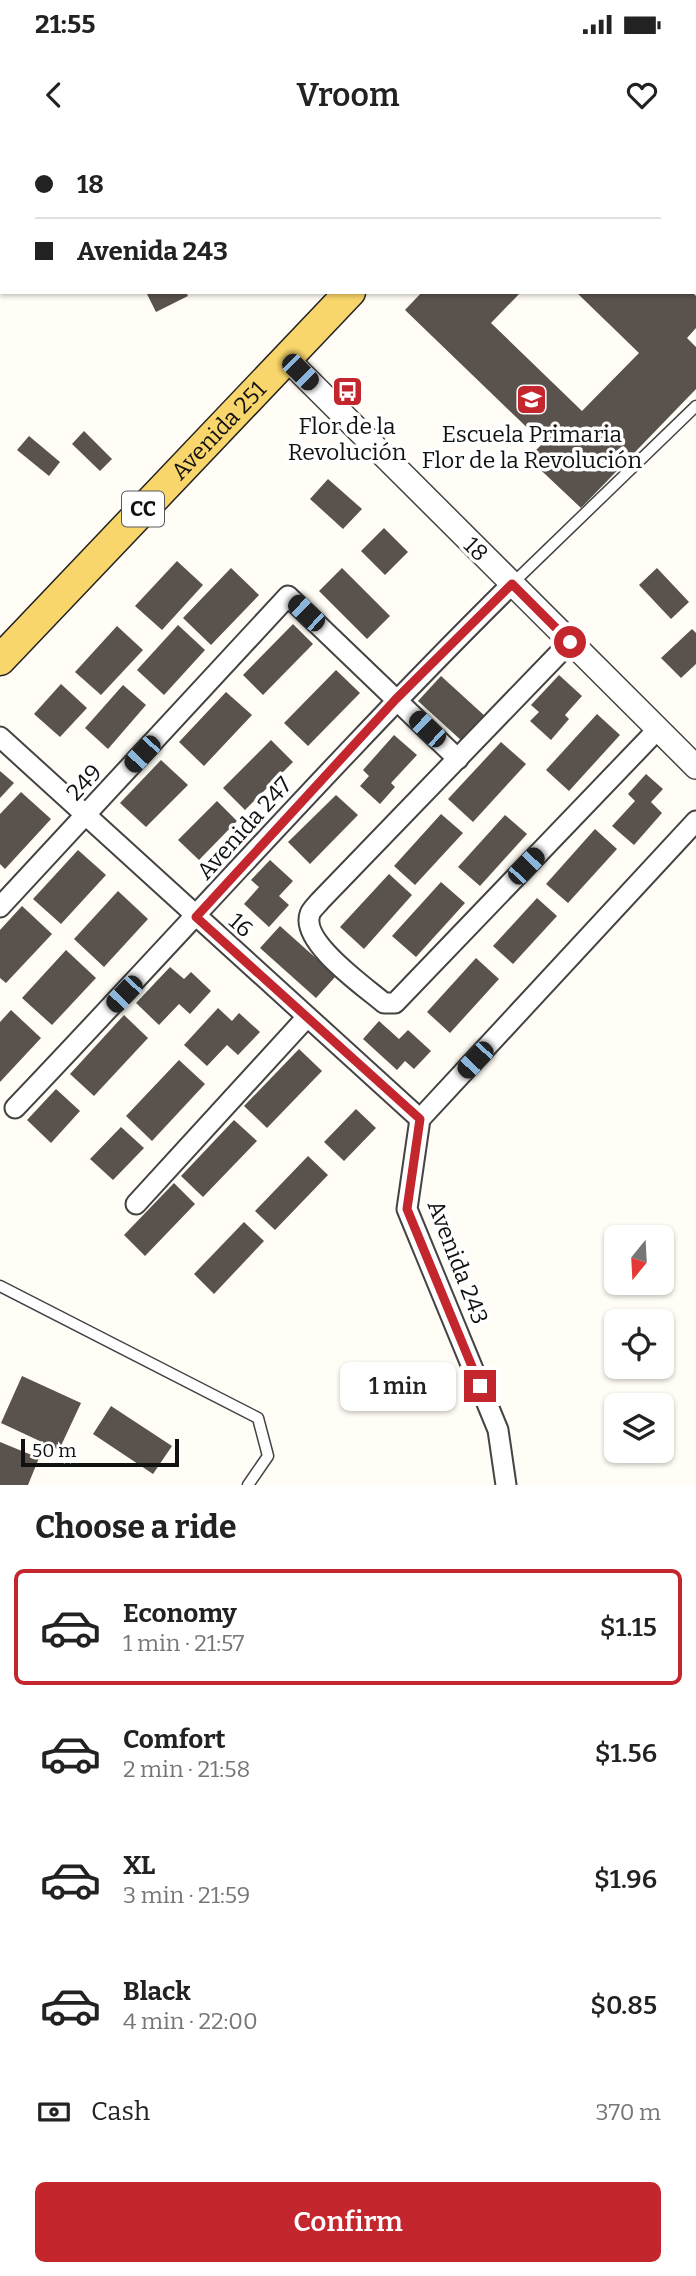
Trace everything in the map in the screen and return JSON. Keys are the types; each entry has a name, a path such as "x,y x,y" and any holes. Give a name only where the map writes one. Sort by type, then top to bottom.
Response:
{"main road":[{"name":"Avenida 251","path":"0,660 348,294"}],"street":[{"name":"18","path":"287,359 696,767"},
{"name":"Avenida 247","path":"15,1108 196,917 396,699 512,584"},
{"name":"249","path":"0,907 288,596 396,699"},
{"path":"570,642 310,914 309,929 317,944 388,1005 395,1003 658,729"},
{"path":"396,699 458,759"},
{"name":"16","path":"0,737 88,814 196,917 420,1119"},
{"path":"420,1119 696,821"},
{"path":"136,1204 307,1017"},
{"name":"Avenida 243","path":"420,1119 407,1209 498,1430 506,1485"}],"lane":[{"path":"512,584 696,406"},
{"path":"0,1286 258,1418 268,1456 248,1485"}],"building":[{"path":"147,294 187,294 188,296 156,312"},
{"path":"420,294 519,294 491,323 582,411 639,353 578,294 694,294 696,328 687,338 696,347 696,389 581,508 528,458 543,443 405,310"},
{"path":"84,431 112,459 100,471 72,444"},
{"path":"29,436 60,462 49,476 17,450"},
{"path":"328,479 362,509 343,529 310,499"},
{"path":"384,528 408,552 385,575 361,551"},
{"path":"177,561 203,585 162,630 135,606"},
{"path":"231,568 259,595 211,645 183,618"},
{"path":"342,568 390,616 367,639 319,591"},
{"path":"657,568 689,602 671,619 639,585"},
{"path":"293,624 313,644 263,695 243,675"},
{"path":"178,625 205,650 164,695 137,670"},
{"path":"117,626 143,650 101,695 75,672"},
{"path":"692,629 696,633 696,664 681,678 661,658"},
{"path":"336,670 360,693 308,746 284,723"},
{"path":"559,675 582,696 565,715 569,719 551,740 530,721 539,712 531,705"},
{"path":"441,676 486,717 463,742 418,701"},
{"path":"61,684 87,708 60,737 34,714"},
{"path":"123,685 146,705 108,749 85,728"},
{"path":"226,692 252,715 204,766 179,742"},
{"path":"597,714 620,735 569,791 546,770"},
{"path":"394,735 417,755 391,783 395,787 380,804 360,786 369,776 363,770"},
{"path":"271,740 293,762 245,810 223,788"},
{"path":"501,742 526,764 473,822 448,799"},
{"path":"161,760 188,785 146,827 120,803"},
{"path":"0,771 14,783 0,798"},
{"path":"646,774 663,789 651,802 662,813 634,845 612,826 635,801 628,794"},
{"path":"21,792 51,819 5,869 0,864 0,814"},
{"path":"336,795 358,815 310,864 288,842"},
{"path":"217,801 237,821 199,860 178,840"},
{"path":"441,814 463,833 415,885 394,866"},
{"path":"505,815 527,834 480,886 458,867"},
{"path":"595,829 617,849 568,903 546,884"},
{"path":"78,850 106,875 61,924 33,899"},
{"path":"270,860 293,881 279,896 289,905 269,927 244,904 259,887 251,880"},
{"path":"389,874 412,895 364,949 340,927"},
{"path":"441,882 465,903 416,957 392,936"},
{"path":"118,891 148,919 104,967 74,939"},
{"path":"537,898 557,916 513,964 493,946"},
{"path":"22,906 52,934 6,983 0,978 0,930"},
{"path":"280,926 336,976 316,998 260,948"},
{"path":"66,950 96,978 52,1025 22,998"},
{"path":"476,958 499,979 450,1033 427,1012"},
{"path":"170,967 184,979 191,972 211,991 190,1014 179,1004 159,1025 136,1003"},
{"path":"218,1008 232,1021 239,1013 260,1032 238,1055 227,1045 207,1066 184,1045"},
{"path":"11,1010 41,1038 0,1082 0,1022"},
{"path":"124,1015 148,1038 94,1096 70,1074"},
{"path":"379,1021 399,1039 408,1030 431,1051 414,1069 405,1061 397,1070 363,1039"},
{"path":"299,1049 322,1071 267,1128 244,1106"},
{"path":"179,1060 205,1084 152,1141 126,1116"},
{"path":"56,1089 80,1111 51,1143 27,1120"},
{"path":"356,1109 376,1128 344,1161 324,1142"},
{"path":"234,1120 257,1141 203,1197 181,1176"},
{"path":"121,1127 144,1148 113,1180 90,1159"},
{"path":"308,1156 328,1175 275,1230 255,1211"},
{"path":"174,1183 195,1204 145,1256 124,1235"},
{"path":"244,1222 264,1241 214,1294 194,1274"},
{"path":"22,1376 81,1403 59,1450 1,1423"},
{"path":"111,1406 172,1446 153,1474 93,1434"},
{"path":"0,1442 39,1458 28,1485 0,1485"}],"place":[{"name":"Flor de la Revolución","path":"347,392"},
{"name":"Escuela Primaria Flor de la Revolución","path":"532,400"}],"route":[{"path":"480,1386 407,1209 420,1119 196,917 396,699 512,584 570,642"}]}
